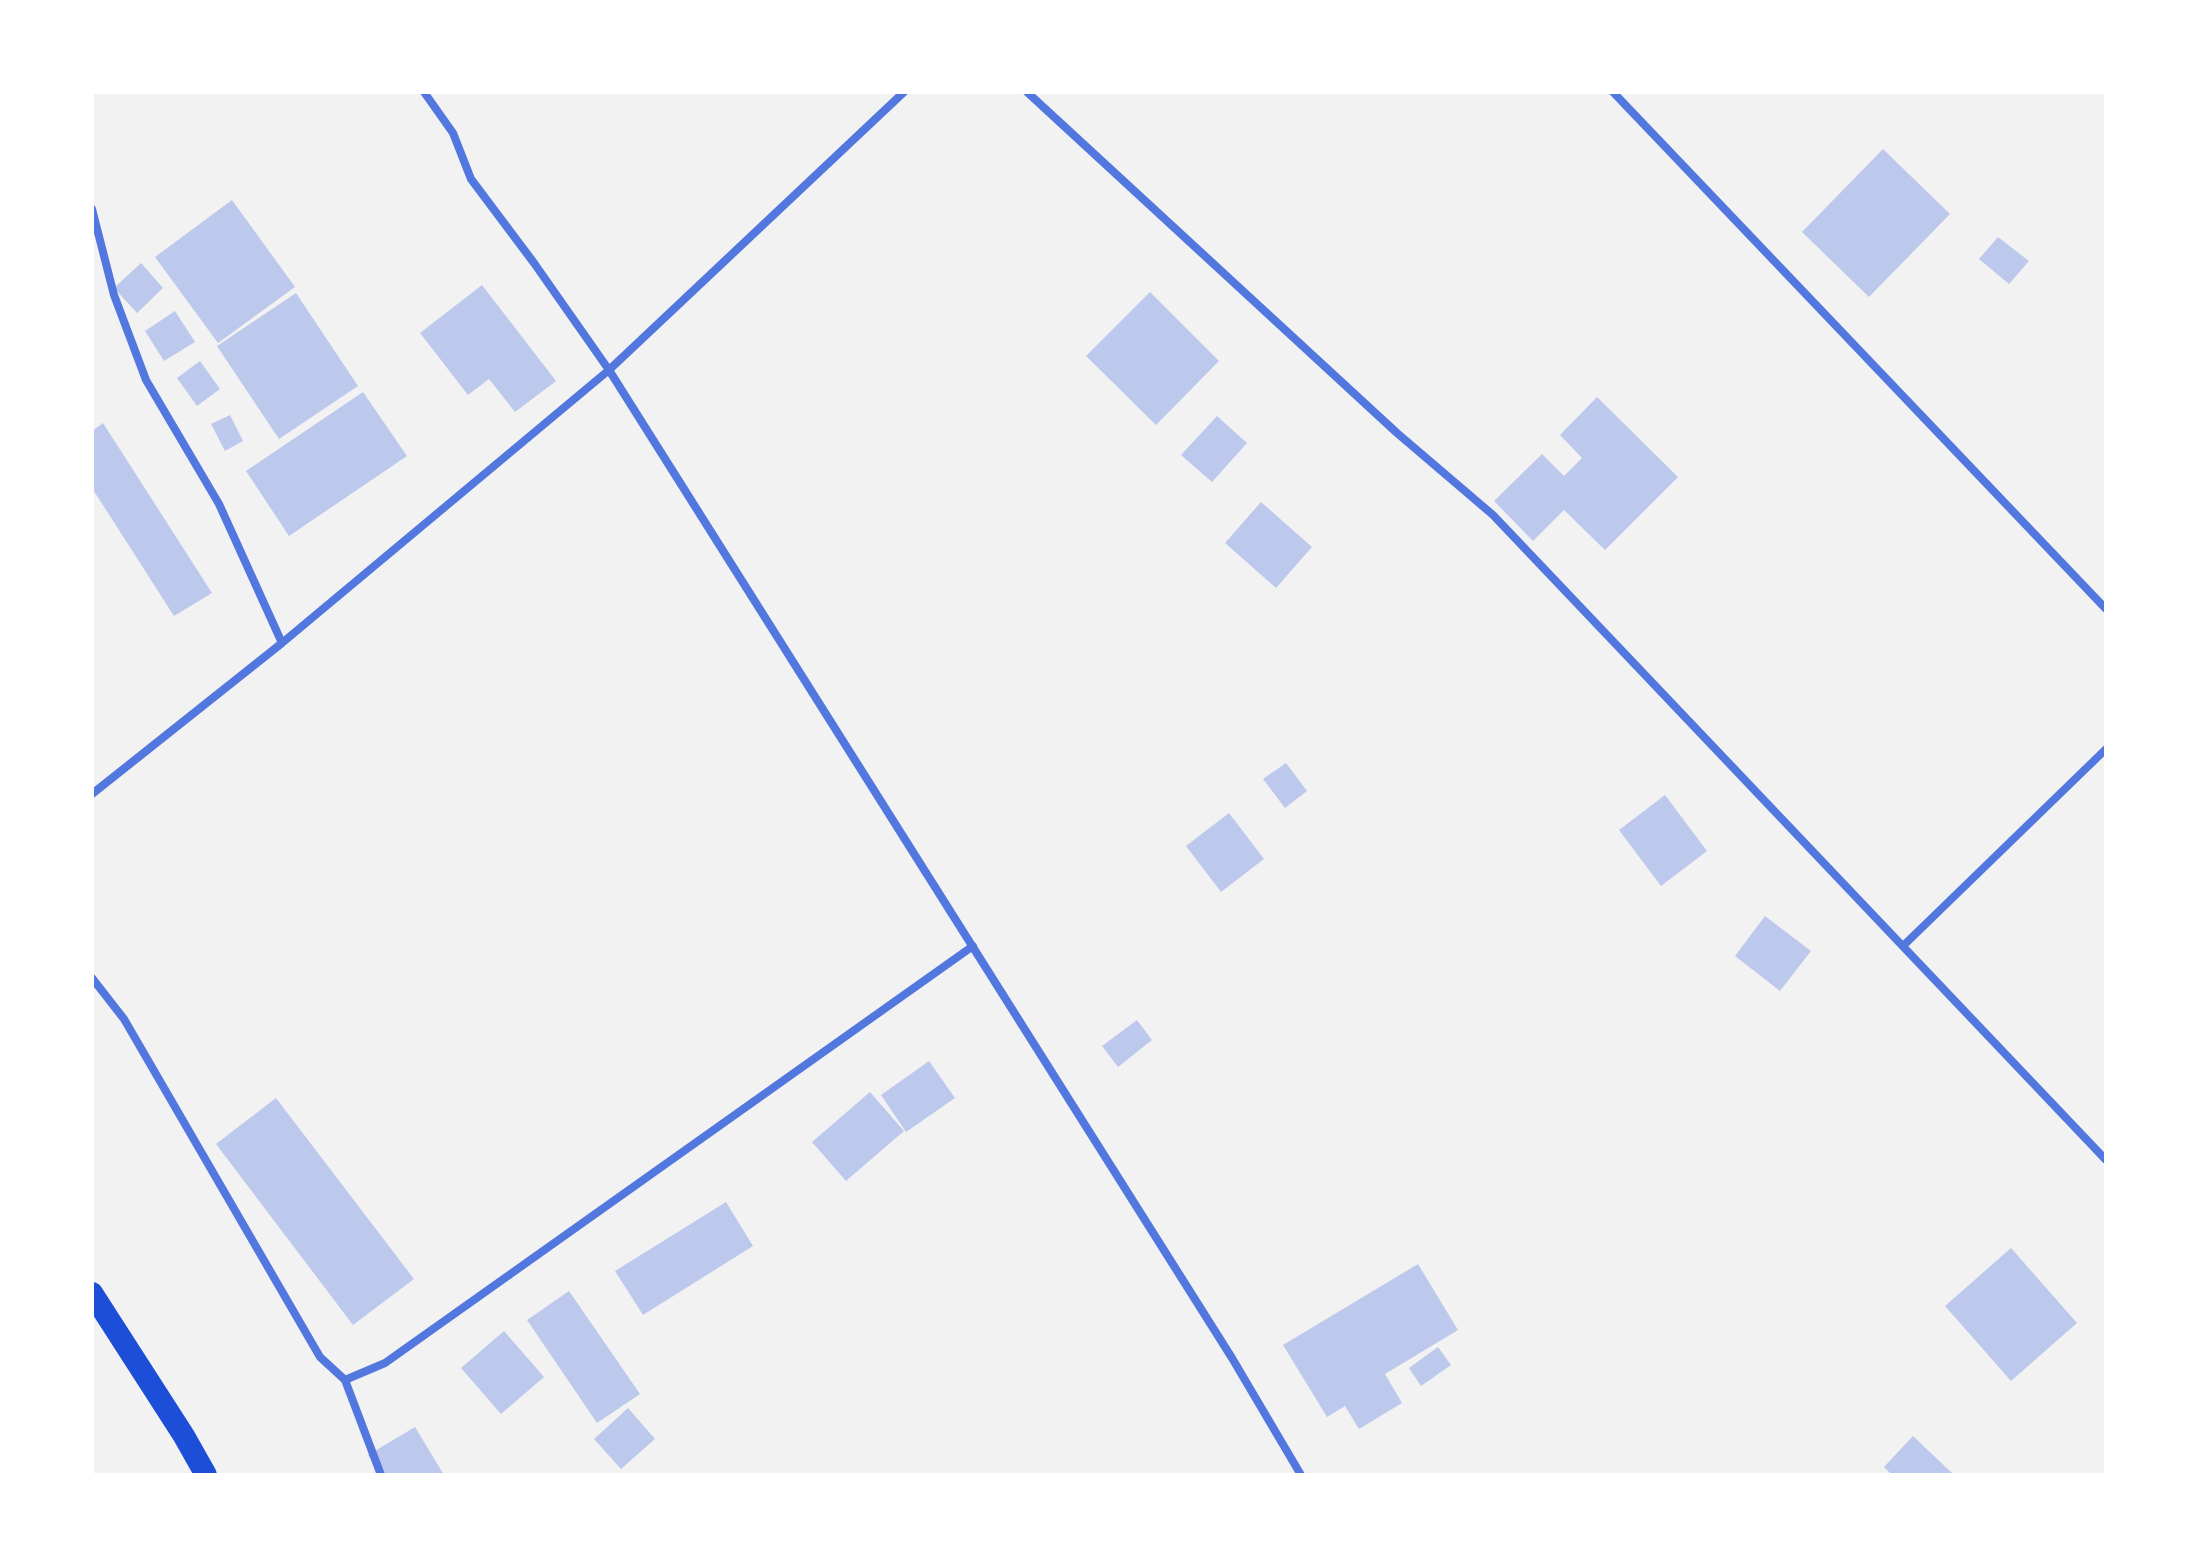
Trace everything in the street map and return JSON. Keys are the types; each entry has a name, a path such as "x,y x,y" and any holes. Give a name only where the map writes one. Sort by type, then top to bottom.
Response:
{"highway":[{"path":"92,1293 206,1475"}],"street":[{"path":"424,92 453,133 471,179 609,370 1232,1358 1301,1475"},
{"path":"92,794 282,643 609,370 904,92"},
{"path":"1027,92 1397,433 1493,515 2106,1160"},
{"path":"1613,92 2106,609"},
{"path":"92,209 114,295 146,380 219,504 282,643"},
{"path":"1903,946 2106,749"},
{"path":"345,1380 385,1363 973,946"},
{"path":"92,978 124,1019 320,1357 345,1380 381,1475"}],"building":[{"path":"1883,149 1950,214 1869,297 1802,232"},
{"path":"232,200 295,287 218,343 155,257"},
{"path":"1998,237 2029,261 2009,284 1979,259"},
{"path":"141,263 163,288 137,313 114,288"},
{"path":"482,285 556,381 515,412 489,379 468,395 420,333"},
{"path":"1150,292 1219,361 1156,425 1086,356"},
{"path":"296,293 358,386 279,439 217,346"},
{"path":"175,311 195,342 164,361 145,331"},
{"path":"200,361 220,389 197,406 177,378"},
{"path":"363,392 407,456 289,536 246,471"},
{"path":"1597,397 1678,477 1605,550 1564,510 1533,541 1494,501 1542,454 1564,476 1582,458 1560,435"},
{"path":"230,415 243,441 225,451 211,424"},
{"path":"1217,416 1247,443 1212,482 1181,455"},
{"path":"103,423 212,593 174,616 92,488 92,431"},
{"path":"1261,502 1312,547 1276,588 1225,543"},
{"path":"1286,763 1307,791 1285,808 1263,779"},
{"path":"1665,795 1707,851 1661,886 1619,830"},
{"path":"1229,813 1264,859 1221,892 1186,846"},
{"path":"1765,916 1811,951 1780,991 1735,956"},
{"path":"1137,1020 1152,1040 1118,1067 1102,1046"},
{"path":"929,1061 955,1098 906,1132 881,1095"},
{"path":"870,1092 904,1131 846,1181 812,1142"},
{"path":"276,1098 414,1279 353,1325 216,1144"},
{"path":"726,1202 753,1246 643,1315 615,1271"},
{"path":"2011,1248 2077,1323 2011,1381 1945,1306"},
{"path":"1418,1264 1458,1330 1385,1374 1402,1403 1359,1429 1345,1406 1327,1417 1283,1345"},
{"path":"569,1291 640,1394 597,1423 527,1320"},
{"path":"504,1331 544,1377 501,1414 461,1368"},
{"path":"1438,1347 1451,1365 1421,1386 1409,1368"},
{"path":"628,1408 655,1439 621,1469 594,1439"},
{"path":"415,1427 444,1475 381,1475 368,1455"},
{"path":"1913,1436 1952,1473 1950,1475 1892,1475 1884,1467"}]}
